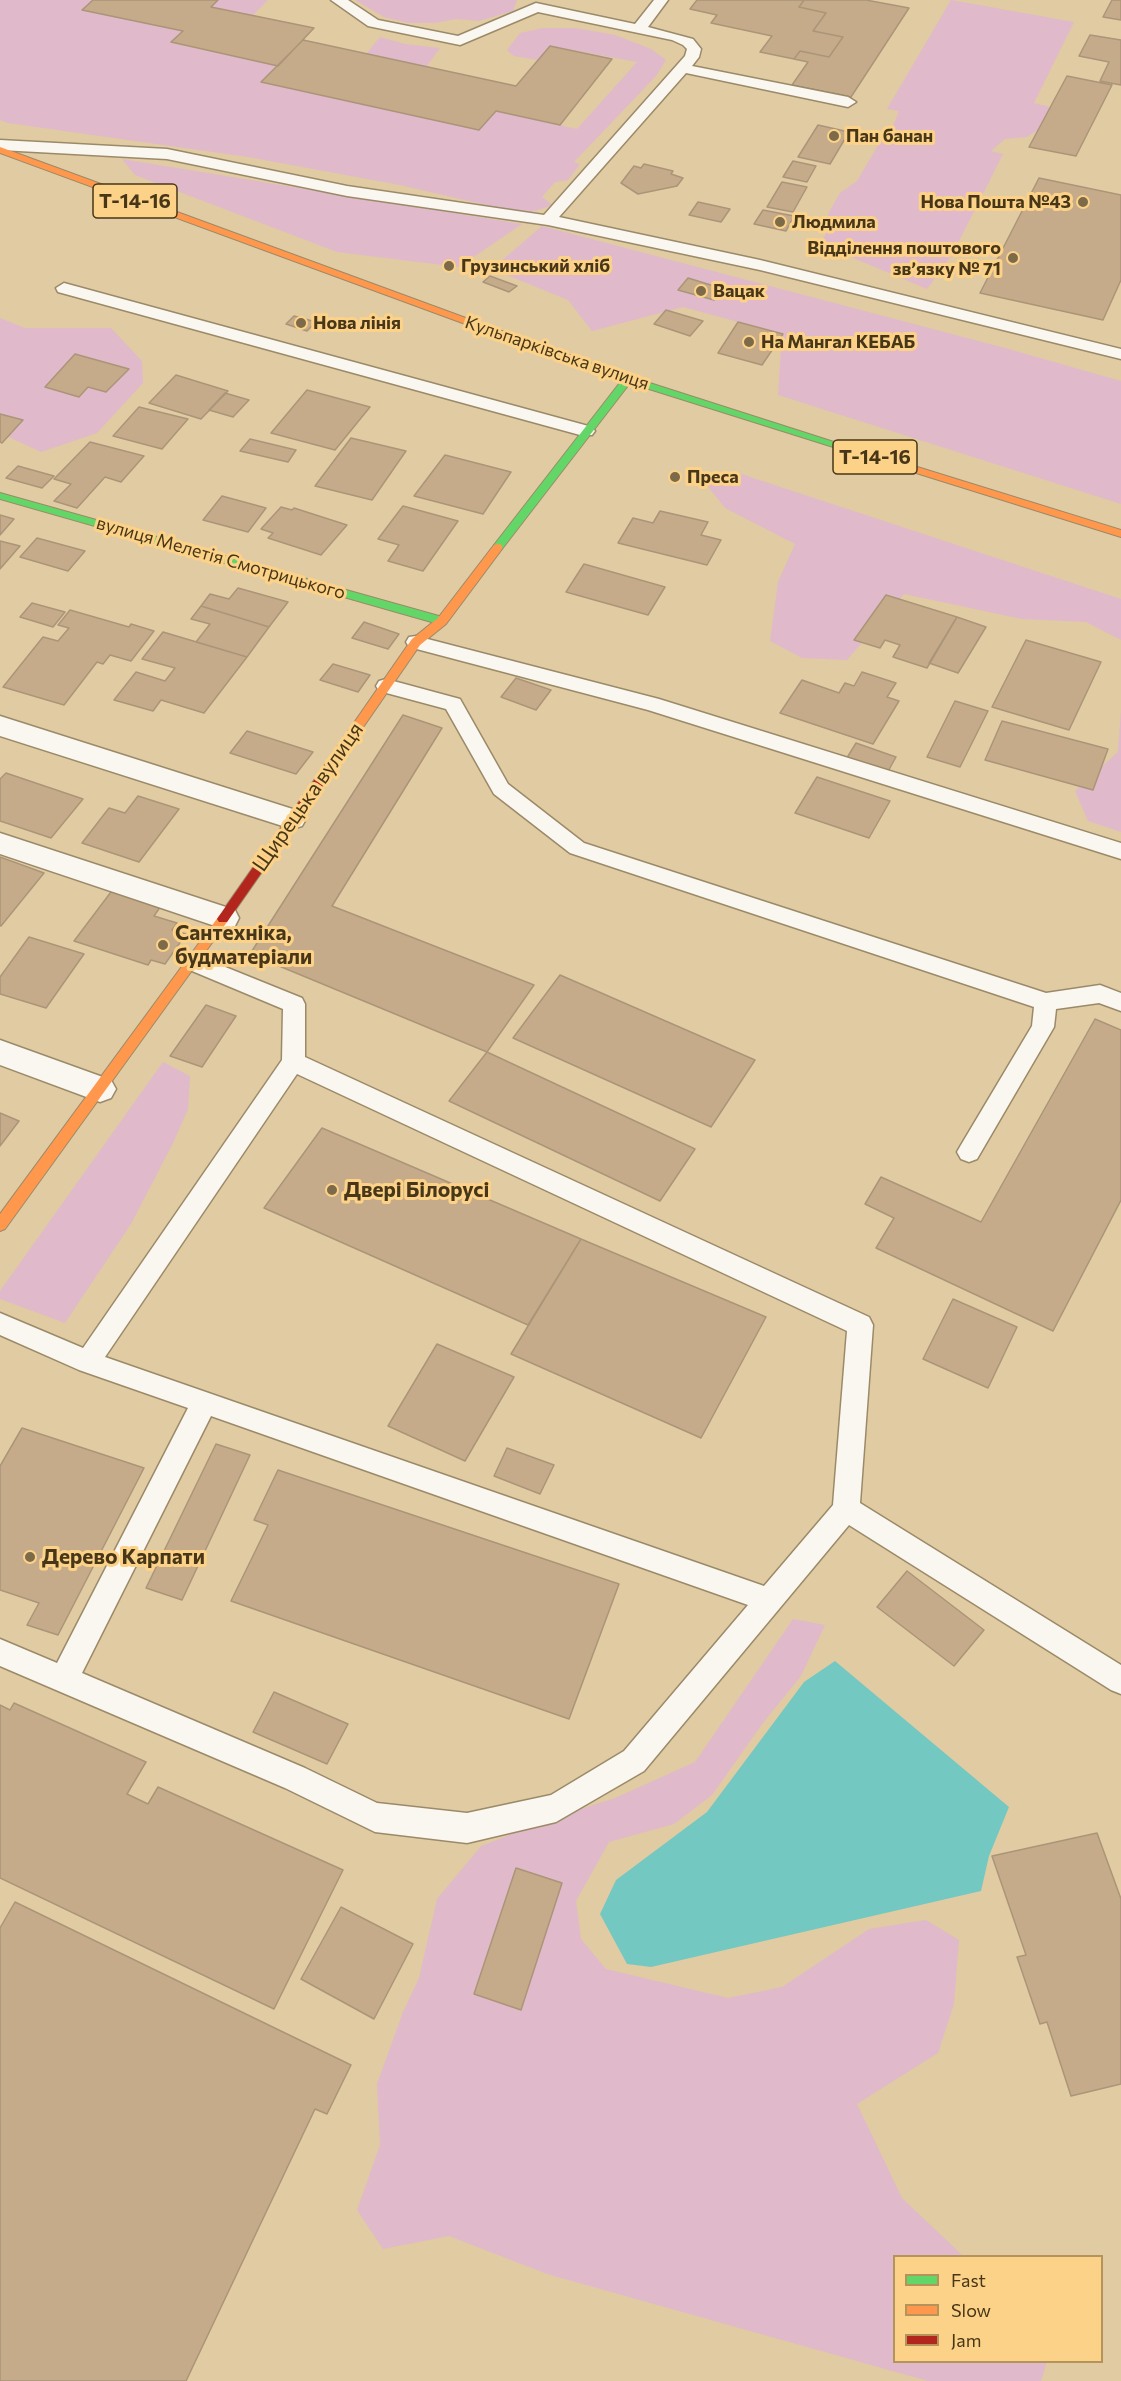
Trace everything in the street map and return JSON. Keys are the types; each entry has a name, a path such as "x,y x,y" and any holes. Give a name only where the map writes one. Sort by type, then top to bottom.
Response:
{"street":[{"name":"Кульпарківська вулиця","path":"0,150 270,252 628,379 1121,534"},
{"name":"Щирецька вулиця","path":"0,1225 194,962 416,642 442,621 628,379"},
{"name":"вулиця Мелетія Смотрицького","path":"0,496 442,621"},
{"path":"0,726 292,819"},
{"path":"0,843 224,918"},
{"path":"0,1052 100,1089"}],"lane":[{"path":"338,0 373,23 460,40 536,8 639,29 688,42 694,49 692,57 548,220"},
{"path":"639,29 661,0"},
{"path":"682,68 848,102"},
{"path":"0,145 167,154 347,191 548,220 760,265 1121,354"},
{"path":"64,288 586,431"},
{"path":"416,642 652,704 1121,851"},
{"path":"386,686 453,704 501,789 577,848 1046,1002 1100,994 1121,1002"},
{"path":"88,1362 181,1222 293,1062 294,1004 194,962"},
{"path":"969,1152 1043,1027 1046,1002"},
{"path":"0,1652 295,1778 375,1817 467,1828 556,1808 634,1761 846,1509 860,1325 293,1062"},
{"path":"0,1324 88,1362 769,1600"},
{"path":"64,1679 204,1403"},
{"path":"846,1509 1121,1681"}],"shaded area":[{"path":"0,0 93,0 83,10 183,31 172,43 278,66 262,82 479,130 496,111 577,129 637,62 550,46 538,60 514,56 507,50 520,33 543,28 576,28 615,35 651,49 666,60 656,76 574,162 580,164 568,180 555,182 542,197 553,205 525,214 400,185 248,157 0,120"},
{"path":"218,0 268,0 252,16 211,7"},
{"path":"355,0 517,0 513,11 479,21 456,19 434,23 408,23 384,17"},
{"path":"951,0 1074,22 1034,103 1054,108 1048,124 1027,137 1005,139 991,151 1003,154 952,255 927,289 820,244 829,229 828,214 840,193 857,181 887,130 891,131 899,111 887,109"},
{"path":"380,37 405,44 440,48 426,67 366,54"},
{"path":"122,159 522,224 459,267 337,252 135,175"},
{"path":"542,226 1005,348 1121,381 1121,504 778,395 782,334 683,307 592,331 568,300 492,269"},
{"path":"0,318 25,328 111,328 142,361 143,383 97,433 41,452 0,433"},
{"path":"741,474 1121,599 1121,640 1086,622 1022,619 904,594 847,660 802,658 770,641 778,582 795,544 725,508 699,475"},
{"path":"1121,710 1121,832 1088,821 1075,791 1118,752"},
{"path":"163,1062 190,1076 188,1109 131,1224 65,1323 0,1299 0,1291"},
{"path":"793,1619 825,1625 801,1676 763,1723 712,1795 674,1824 609,1842 576,1901 581,1939 606,1969 728,1998 782,1987 869,1929 926,1920 959,1940 954,2004 938,2053 857,2104 902,2198 962,2255 893,2255 893,2363 1047,2363 1041,2381 928,2381 547,2274 449,2236 383,2249 357,2210 380,2145 377,2084 403,2012 419,1978 437,1899 481,1846 553,1818 615,1798 695,1762"}],"water":[{"path":"835,1661 1009,1807 989,1856 981,1891 651,1967 627,1964 600,1914 616,1880 707,1812 804,1682"}],"building":[{"path":"93,0 218,0 211,7 314,28 278,66 171,42 183,31 82,10"},
{"path":"697,0 804,0 799,7 826,13 813,31 843,37 829,57 800,51 794,59 760,52 772,36 711,23 717,15 690,9"},
{"path":"804,0 866,0 909,8 851,97 792,85 808,62 794,59 800,51 829,57 843,37 813,31 826,13 799,7"},
{"path":"1112,0 1121,0 1121,20 1103,17"},
{"path":"1090,35 1121,40 1121,85 1100,81 1109,62 1079,56"},
{"path":"303,40 516,86 550,46 612,59 560,125 496,111 479,130 261,82"},
{"path":"1067,76 1112,85 1076,156 1029,147"},
{"path":"818,125 849,132 830,164 798,157"},
{"path":"793,161 816,166 807,182 783,177"},
{"path":"644,164 673,171 671,174 683,178 677,186 638,194 621,183 634,166 641,168"},
{"path":"1039,178 1121,195 1121,280 1103,320 980,293"},
{"path":"782,182 807,187 793,212 767,207"},
{"path":"698,202 730,209 721,222 689,215"},
{"path":"763,210 794,216 786,231 754,224"},
{"path":"490,276 517,286 509,292 483,282"},
{"path":"688,278 724,289 714,300 678,290"},
{"path":"666,310 703,321 690,336 654,324"},
{"name":"Нова лінія","path":"294,316 316,322 307,331 286,324"},
{"path":"738,322 783,334 762,365 718,353"},
{"path":"75,354 129,369 106,392 88,387 79,397 45,387"},
{"path":"176,375 228,391 201,419 149,403"},
{"path":"307,390 370,407 335,450 271,433"},
{"path":"225,393 249,400 233,417 209,410"},
{"path":"139,407 188,419 162,449 113,436"},
{"path":"0,414 23,420 2,443 0,442"},
{"path":"351,438 406,451 372,500 315,486"},
{"path":"250,439 296,450 288,462 240,451"},
{"path":"90,442 144,456 121,482 105,477 77,508 54,501 71,484 54,479"},
{"path":"445,455 511,472 483,514 414,496"},
{"path":"18,466 54,476 42,488 6,478"},
{"path":"222,496 266,508 248,532 203,520"},
{"path":"403,506 458,521 423,571 388,561 399,545 378,539"},
{"path":"281,507 292,510 294,508 347,525 321,555 268,538 273,533 261,529"},
{"path":"660,511 708,522 701,535 721,540 707,565 618,543 633,518 653,523"},
{"path":"0,515 14,519 0,535"},
{"path":"37,538 85,551 68,571 20,557"},
{"path":"0,541 20,546 0,569"},
{"path":"584,564 665,587 648,615 566,592"},
{"path":"238,588 288,602 269,627 201,606 210,594 229,599"},
{"path":"886,595 957,617 927,668 893,657 900,645 885,640 880,648 854,640"},
{"path":"32,603 65,612 53,627 20,617"},
{"path":"201,606 269,627 247,657 196,642 210,624 191,619"},
{"path":"70,610 129,627 131,624 154,631 131,661 110,655 103,664 97,662 64,705 3,687 43,637 58,641 69,628 58,625"},
{"path":"957,617 986,627 958,673 929,663"},
{"path":"364,622 399,634 388,649 352,638"},
{"path":"163,632 247,657 204,713 161,700 153,711 114,700 136,672 165,681 175,668 142,659"},
{"path":"1026,640 1101,662 1069,730 992,707"},
{"path":"333,664 370,675 358,692 320,680"},
{"path":"862,672 896,683 887,697 899,701 873,744 780,713 802,680 839,693 845,683 854,686"},
{"path":"516,678 551,690 536,710 501,697"},
{"path":"955,701 988,711 960,767 927,757"},
{"path":"403,715 442,728 332,906 534,985 487,1052 250,954"},
{"path":"1002,721 1108,749 1093,790 985,760"},
{"path":"247,731 313,752 296,774 230,753"},
{"path":"856,743 896,757 886,775 845,761"},
{"path":"6,773 83,799 51,838 0,821 0,779"},
{"path":"817,777 890,801 869,838 795,813"},
{"path":"138,796 179,809 139,862 82,843 109,808 125,813"},
{"path":"0,857 44,873 1,926 0,926"},
{"path":"117,884 165,900 154,916 177,923 172,930 186,934 165,964 151,960 148,965 74,941"},
{"path":"29,937 84,954 46,1008 0,994 0,977"},
{"path":"560,975 755,1060 711,1127 513,1038"},
{"path":"206,1005 236,1016 202,1067 170,1056"},
{"path":"1095,1019 1121,1030 1121,1200 1053,1331 876,1248 894,1218 865,1204 881,1177 981,1222"},
{"path":"487,1052 695,1149 660,1201 449,1101"},
{"path":"0,1113 19,1121 0,1146"},
{"path":"322,1128 581,1239 528,1325 264,1208"},
{"path":"581,1239 766,1317 701,1438 511,1354"},
{"path":"953,1299 1017,1327 988,1388 923,1359"},
{"path":"437,1344 514,1377 465,1461 388,1426"},
{"path":"22,1428 144,1468 58,1635 27,1625 39,1603 0,1590 0,1466"},
{"path":"216,1444 250,1455 182,1600 146,1588"},
{"path":"507,1448 554,1465 540,1494 494,1476"},
{"path":"278,1470 619,1584 569,1719 231,1601 268,1525 254,1520"},
{"path":"907,1571 984,1630 954,1666 877,1607"},
{"path":"274,1692 348,1724 327,1764 253,1732"},
{"path":"14,1703 146,1762 127,1794 148,1804 158,1787 343,1870 274,2009 0,1878 0,1705 10,1710"},
{"path":"1097,1833 1121,1899 1121,2084 1071,2096 1047,2022 1040,2024 1017,1957 1026,1955 992,1856"},
{"path":"516,1868 562,1883 521,2010 474,1994"},
{"path":"15,1902 351,2065 327,2114 315,2109 186,2381 0,2381 0,1928"},
{"path":"341,1907 413,1944 374,2019 301,1979"}],"traffic: fast":[{"path":"471,323 628,379 885,460"},
{"path":"498,547 628,379"},
{"path":"0,496 442,621"}],"traffic: slow":[{"path":"0,150 471,323"},
{"path":"885,460 1121,534"},
{"path":"335,759 416,642 442,621 498,547"},
{"path":"0,1225 223,919"}],"traffic: jam":[{"path":"223,919 335,759"}],"place":[{"name":"Пан банан","path":"834,136"},
{"name":"Нова Пошта №43","path":"1083,202"},
{"name":"Людмила","path":"780,222"},
{"name":"Відділення поштового зв’язку № 71","path":"1013,258"},
{"name":"Грузинський хліб","path":"449,266"},
{"name":"Вацак","path":"701,291"},
{"name":"Нова лінія","path":"301,323"},
{"name":"На Мангал КЕБАБ","path":"749,342"},
{"name":"Преса","path":"675,477"},
{"name":"Сантехніка, будматеріали","path":"163,945"},
{"name":"Двері Білорусі","path":"332,1190"},
{"name":"Дерево Карпати","path":"30,1557"}]}
